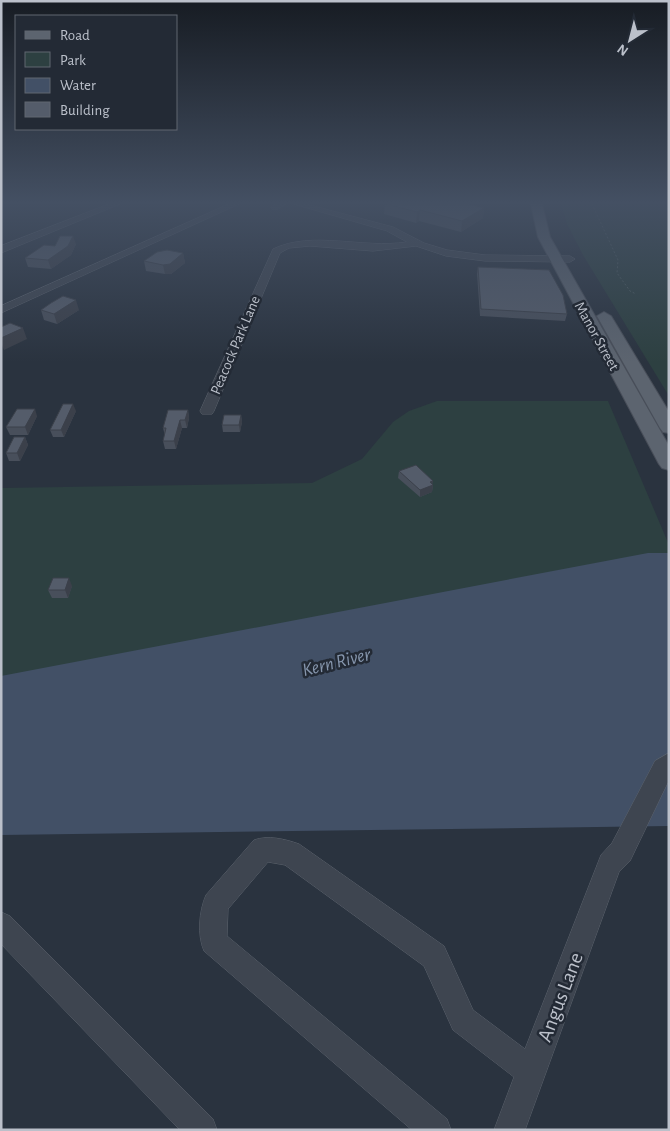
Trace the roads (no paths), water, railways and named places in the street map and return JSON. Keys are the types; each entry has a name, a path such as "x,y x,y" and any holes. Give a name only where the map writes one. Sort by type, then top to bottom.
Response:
{"main road":[{"name":"Manor Street","path":"563,259 669,428"},
{"name":"Manor Street","path":"563,259 669,464"}],"street":[{"path":"1,310 118,257"},
{"name":"Peacock Park Lane","path":"208,411 272,257"},
{"path":"475,257 563,259"},
{"path":"485,258 486,268 515,270"},
{"name":"Angus Lane","path":"509,1130 610,864 621,852 663,768 669,763"},
{"path":"436,1130 213,942 215,904 263,849 290,853 434,956 463,1020 531,1072"},
{"path":"1,925 202,1130"}],"water":[{"name":"Kern River","path":"648,553 669,553 669,826 1,835 1,676"}]}
